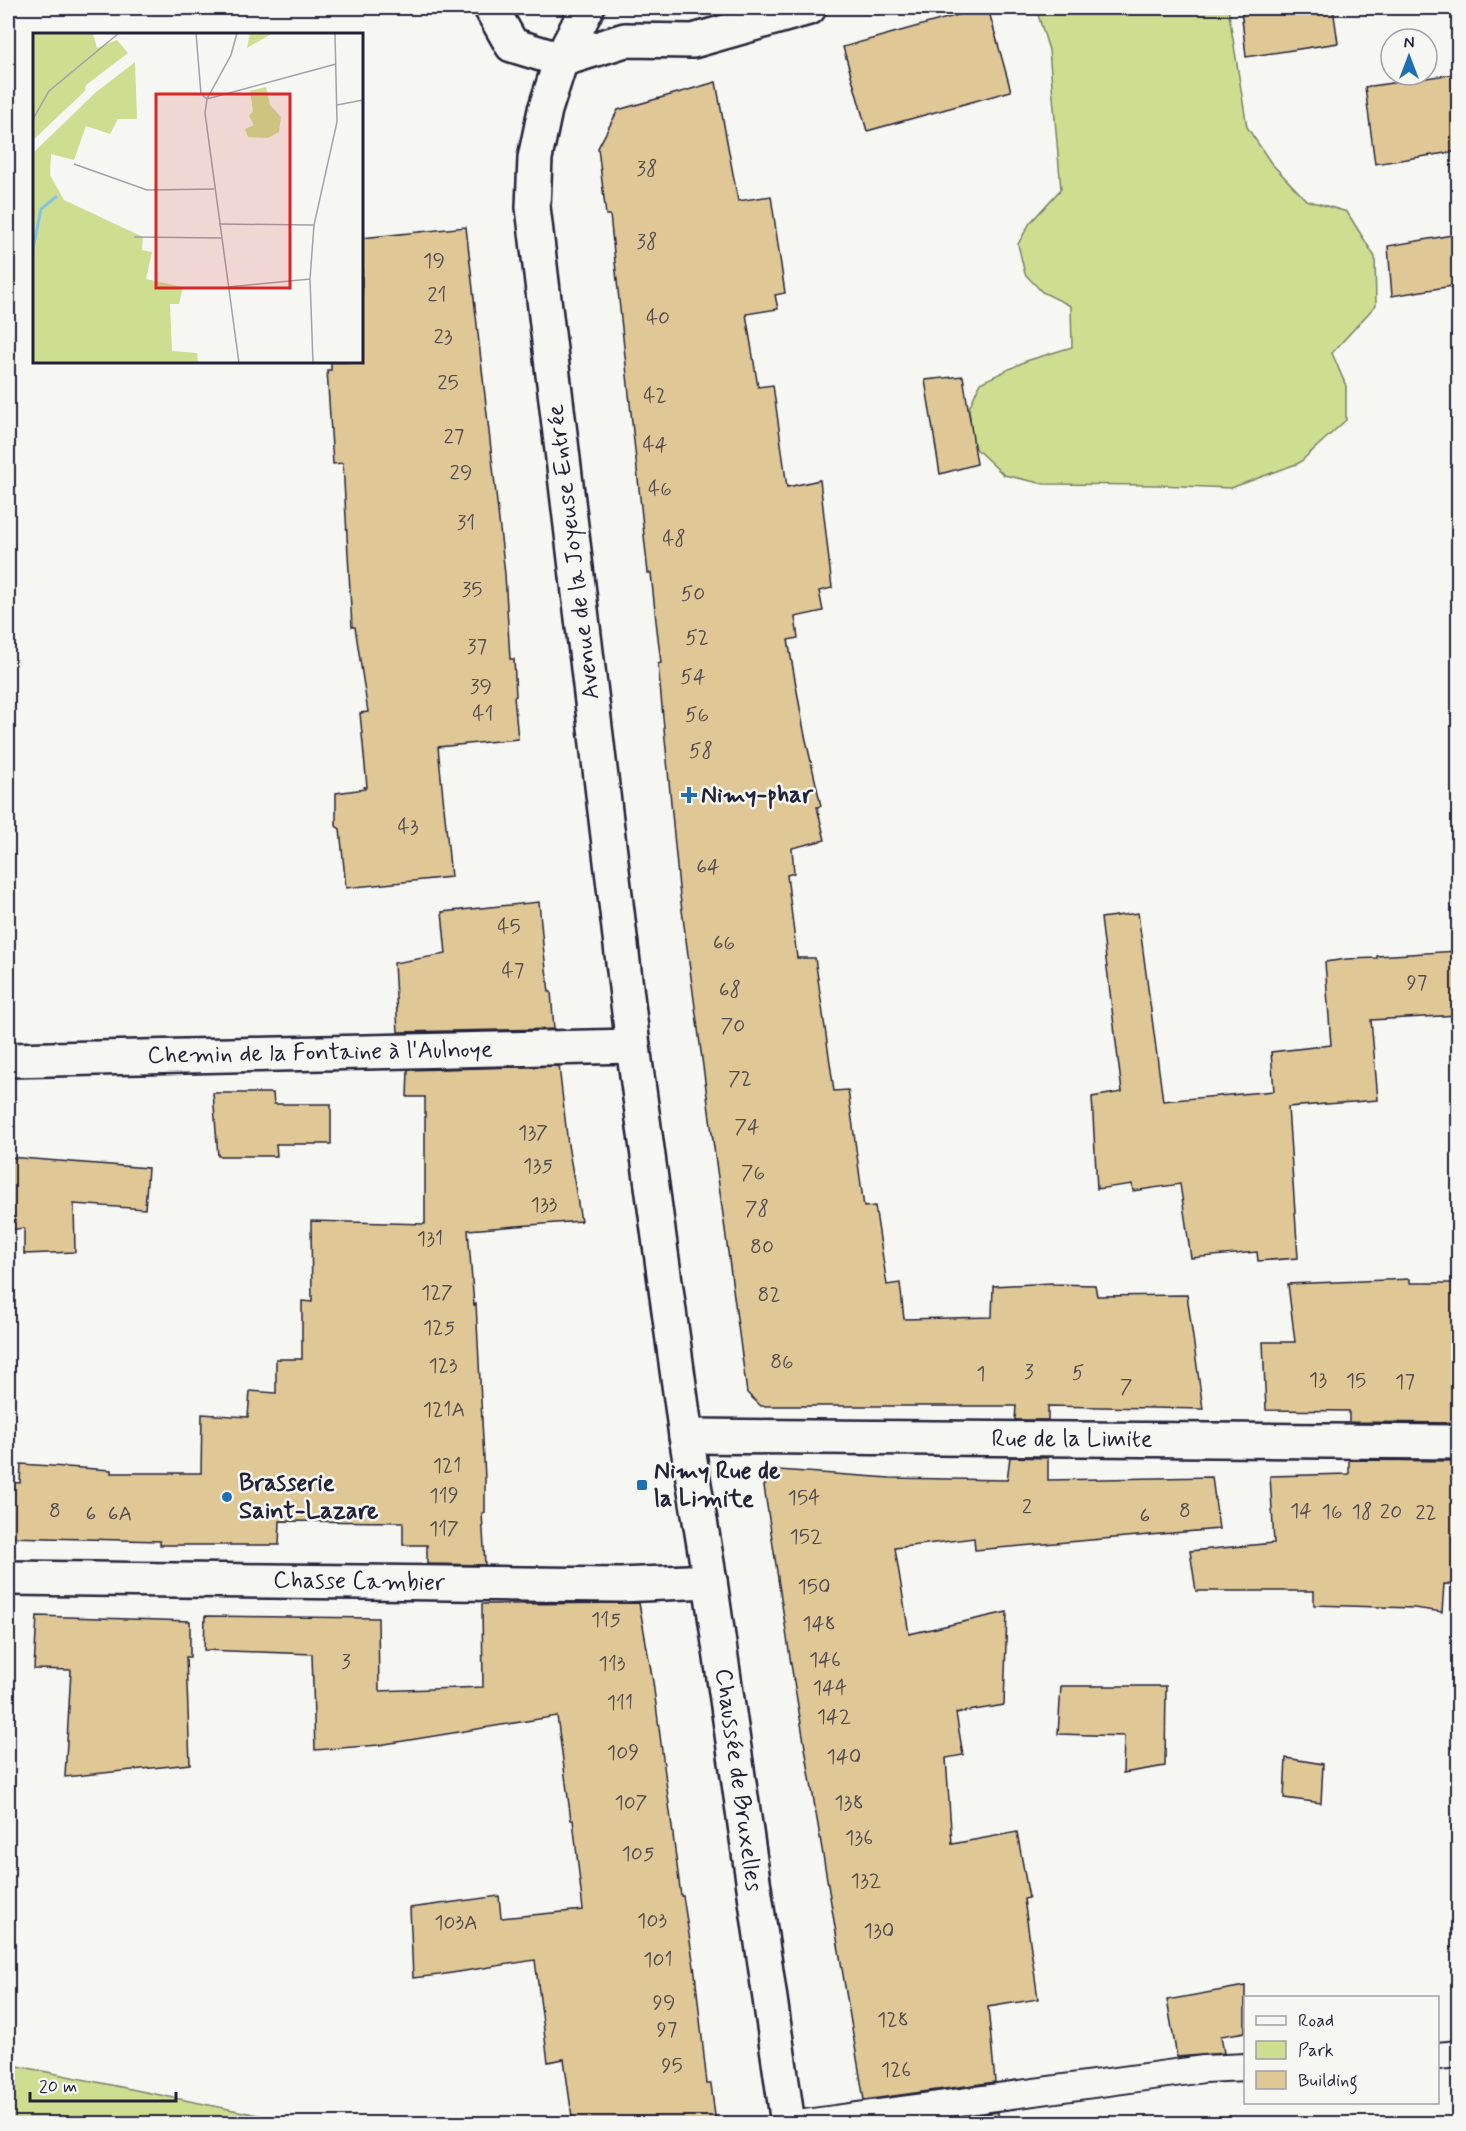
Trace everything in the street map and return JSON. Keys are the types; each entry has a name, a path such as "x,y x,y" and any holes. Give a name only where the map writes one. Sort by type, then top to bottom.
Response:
{"street":[{"path":"491,8 512,45 561,60 625,40 693,41 809,8"},
{"name":"Avenue de la Joyeuse Entrée","path":"587,8 561,60 545,110 535,158 533,207 633,1046 686,1436"},
{"name":"Chemin de la Fontaine à l'Aulnoye","path":"8,1060 633,1046"},
{"name":"Rue de la Limite","path":"686,1436 1458,1442"},
{"name":"Chaussée de Bruxelles","path":"686,1436 710,1581 788,2124"},
{"name":"Chasse Cambier","path":"8,1578 620,1586 710,1581"}],"lane":[{"path":"1439,2056 1458,2054"},
{"path":"798,2124 1204,2069 1244,2067"}],"green space":[{"path":"1036,8 1228,8 1247,127 1271,163 1306,200 1347,212 1375,257 1376,305 1332,353 1346,386 1346,420 1299,463 1231,488 1044,484 1004,475 973,446 969,408 980,383 1026,361 1072,347 1071,306 1042,292 1025,274 1018,244 1030,223 1061,189 1049,50"},
{"path":"8,2064 292,2122 8,2123"}],"building":[{"path":"988,8 1011,91 867,131 843,47"},
{"path":"1241,8 1333,8 1338,43 1246,57"},
{"path":"1453,74 1458,151 1375,164 1365,87 1379,85 1379,87 1439,87 1439,76"},
{"path":"716,82 738,201 771,196 785,293 775,295 778,309 746,314 758,387 773,385 787,487 820,480 832,588 819,591 823,611 795,617 798,638 788,640 804,731 821,806 817,807 825,840 792,848 794,873 787,875 797,958 815,958 834,1091 848,1090 864,1207 875,1206 887,1285 900,1283 904,1319 992,1317 993,1286 1052,1283 1095,1285 1097,1296 1187,1295 1203,1409 1048,1406 1048,1420 1015,1420 1016,1406 761,1406 747,1393 679,888 658,664 661,663 651,573 648,573 610,215 606,215 598,148 618,110"},
{"path":"466,227 505,574 510,659 514,659 516,696 514,697 518,739 438,747 451,877 346,888 340,829 336,826 336,793 367,787 360,713 368,712 355,627 352,627 343,463 333,464 327,370 331,370 331,363 363,363 363,238"},
{"path":"1458,234 1458,285 1392,296 1388,246"},
{"path":"963,376 977,464 940,474 925,380"},
{"path":"539,902 554,1029 398,1032 394,963 446,954 442,912"},
{"path":"1138,913 1163,1101 1274,1091 1271,1052 1331,1045 1325,962 1458,951 1458,1015 1371,1020 1378,1100 1288,1107 1298,1258 1258,1261 1257,1252 1191,1258 1180,1184 1133,1191 1132,1184 1097,1189 1092,1097 1122,1092 1101,918"},
{"path":"559,1066 568,1145 581,1221 468,1230 474,1305 476,1304 485,1479 485,1513 482,1513 485,1565 427,1564 427,1545 403,1545 403,1522 280,1521 279,1545 160,1545 160,1541 8,1537 8,1482 20,1483 21,1464 111,1470 111,1473 201,1473 202,1414 248,1417 250,1391 276,1393 276,1359 302,1359 302,1301 312,1302 311,1221 425,1224 425,1097 407,1097 408,1070"},
{"path":"213,1093 273,1093 274,1104 331,1104 331,1144 276,1144 277,1156 218,1156"},
{"path":"8,1157 148,1168 145,1209 74,1204 75,1252 24,1254 24,1228 8,1230"},
{"path":"1410,1279 1410,1283 1458,1283 1458,1423 1349,1422 1349,1411 1266,1410 1263,1342 1295,1342 1288,1284"},
{"path":"1010,1457 1048,1458 1048,1480 1212,1477 1219,1529 975,1550 974,1538 895,1548 909,1634 1007,1612 1004,1705 956,1713 963,1755 946,1758 952,1844 1017,1832 1029,1898 1024,1899 1038,1999 988,2007 995,2082 864,2100 791,1664 764,1486 778,1470 890,1478 1007,1480"},
{"path":"1349,1460 1458,1461 1458,1585 1444,1584 1442,1612 1414,1608 1314,1605 1314,1591 1196,1591 1190,1551 1274,1543 1270,1476 1349,1474"},
{"path":"639,1603 653,1682 681,1896 683,1896 695,1973 707,2084 711,2084 716,2124 573,2124 564,2059 548,2062 535,1960 413,1978 410,1908 499,1896 501,1918 583,1910 573,1820 571,1820 557,1716 379,1745 315,1750 312,1654 204,1650 205,1616 378,1618 379,1691 483,1687 482,1604"},
{"path":"37,1616 190,1621 190,1657 186,1657 190,1764 65,1777 71,1670 34,1669"},
{"path":"1061,1686 1166,1686 1165,1766 1123,1773 1124,1736 1058,1734"},
{"path":"1286,1758 1323,1764 1321,1803 1284,1798"},
{"path":"1245,1986 1244,2032 1221,2036 1224,2053 1177,2057 1167,2000"},
{"path":"998,2112 999,2124 913,2124"}],"place":[{"name":"Nimy-phar","path":"689,795"},
{"name":"Nimy Rue de la Limite","path":"642,1485"},
{"name":"Brasserie Saint-Lazare","path":"227,1497"}]}
